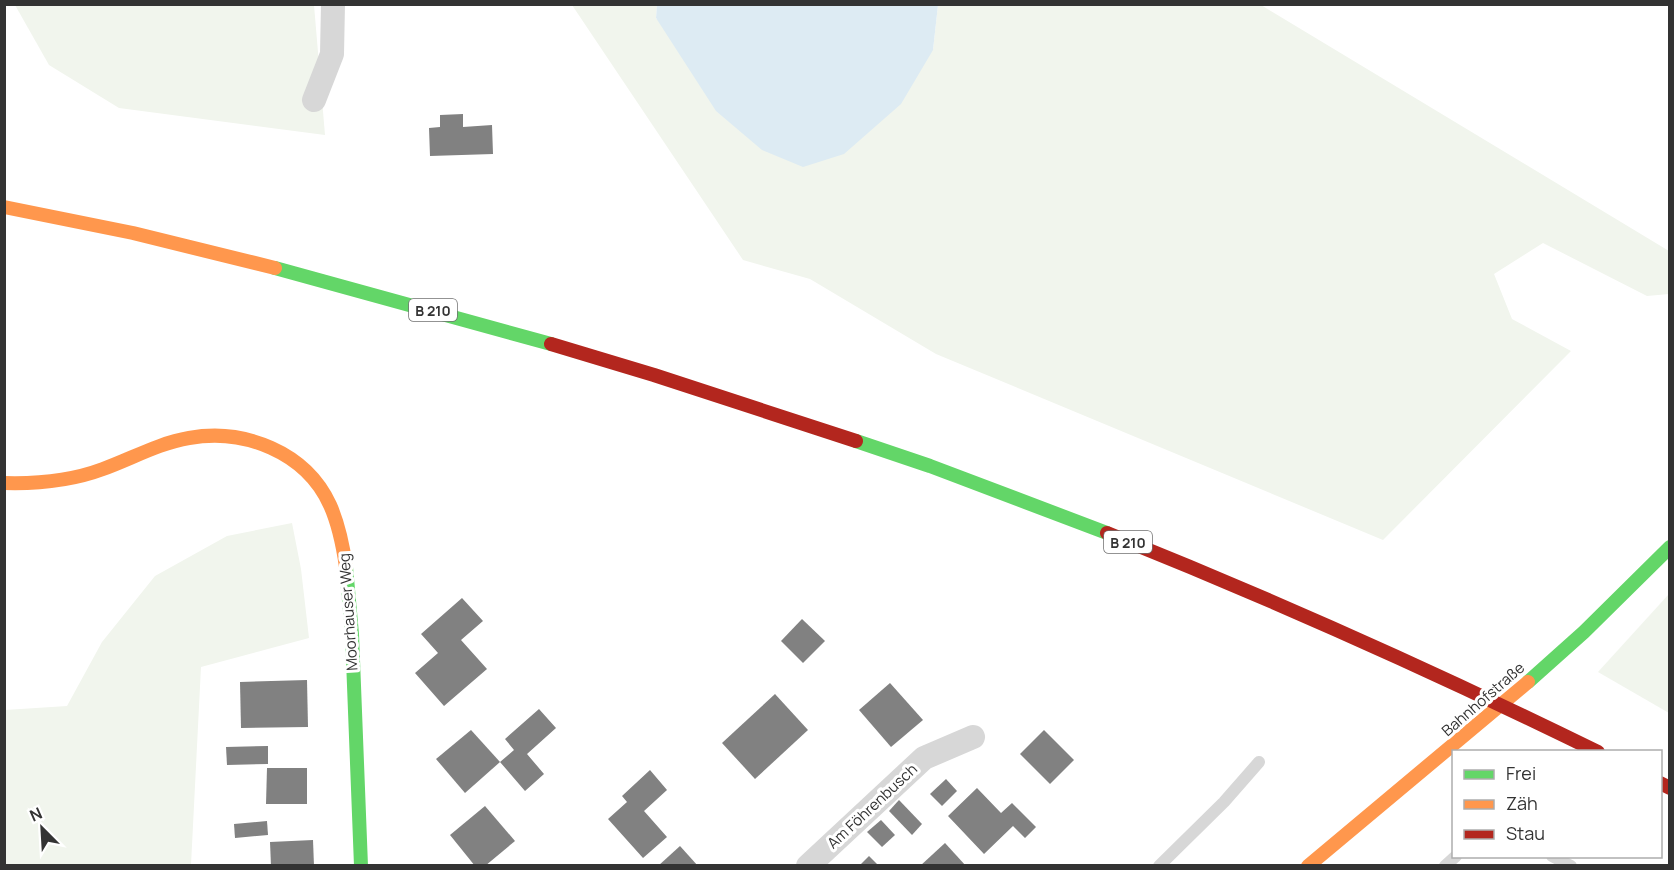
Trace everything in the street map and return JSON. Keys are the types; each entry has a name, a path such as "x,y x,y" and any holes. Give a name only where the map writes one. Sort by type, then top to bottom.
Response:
{"main road":[{"name":"B 210","path":"4,207 91,223 337,282 612,361 780,415 963,479 1142,547 1267,598 1431,670 1594,750"},
{"name":"Moorhauser Weg","path":"4,483 41,484 78,477 150,449 186,438 224,436 250,440 270,447 293,460 314,479 331,505 343,547 351,618 361,866"},
{"name":"Bahnhofstraße","path":"1308,866 1506,702 1583,632 1670,547"}],"street":[{"path":"314,100 332,54 333,4"},
{"name":"Am Föhrenbusch","path":"808,866 924,758 973,737"}],"lane":[{"path":"1159,866 1224,802 1259,762"},
{"path":"1556,858 1571,866"}],"shaded area":[{"path":"657,4 938,5 933,50 901,104 844,154 803,167 762,150 716,111 656,18"},
{"path":"15,5 314,5 325,135 119,108 49,65"},
{"path":"572,5 657,5 656,19 933,50 938,5 1261,5 1669,251 1669,294 1647,296 1543,243 1494,274 1512,319 1571,351 1383,540 936,354 810,279 743,260"},
{"path":"292,523 301,569 309,638 201,667 191,865 5,865 5,710 67,706 102,642 155,576 227,536"},
{"path":"1669,594 1669,713 1598,672"}],"building":[{"path":"463,114 463,127 492,125 493,154 430,156 429,128 440,127 440,115"},
{"path":"462,598 483,621 461,640 487,669 444,706 415,673 438,653 421,634"},
{"path":"802,619 825,641 803,663 781,641"},
{"path":"307,680 308,727 241,728 240,682"},
{"path":"890,683 923,720 891,747 859,710"},
{"path":"775,694 808,730 755,779 722,743"},
{"path":"539,709 556,728 527,754 544,774 525,791 500,762 514,750 505,739"},
{"path":"471,730 500,762 465,793 436,759"},
{"path":"1044,730 1074,760 1050,784 1020,754"},
{"path":"268,746 268,764 227,765 226,747"},
{"path":"267,768 307,768 307,804 266,804"},
{"path":"650,770 667,790 644,811 667,837 643,858 608,819 627,802 622,796"},
{"path":"946,779 957,791 942,806 930,794"},
{"path":"977,788 1001,813 1012,803 1036,827 1025,838 1013,826 984,854 948,816"},
{"path":"899,800 922,824 912,835 889,811"},
{"path":"485,806 515,841 485,866 475,866 450,835"},
{"path":"881,820 895,835 882,847 867,832"},
{"path":"267,821 268,835 235,838 234,824"},
{"path":"313,840 314,866 271,866 270,842"},
{"path":"945,843 966,866 920,866"},
{"path":"680,846 698,866 658,866"},
{"path":"869,856 879,866 859,866"}],"traffic: fast":[{"path":"275,268 551,344"},
{"path":"856,441 930,466 1107,533"},
{"path":"1528,682 1584,632 1670,547"},
{"path":"346,567 352,634 361,866"}],"traffic: slow":[{"path":"4,207 133,233 275,268"},
{"path":"4,483 67,479 103,469 167,444 189,438 231,437 251,441 289,458 306,471 319,486 336,520 346,567"},
{"path":"1308,866 1528,682"}],"traffic: jam":[{"path":"551,344 856,441"},
{"path":"1107,533 1355,638 1594,750"},
{"path":"1662,784 1670,788"}]}
